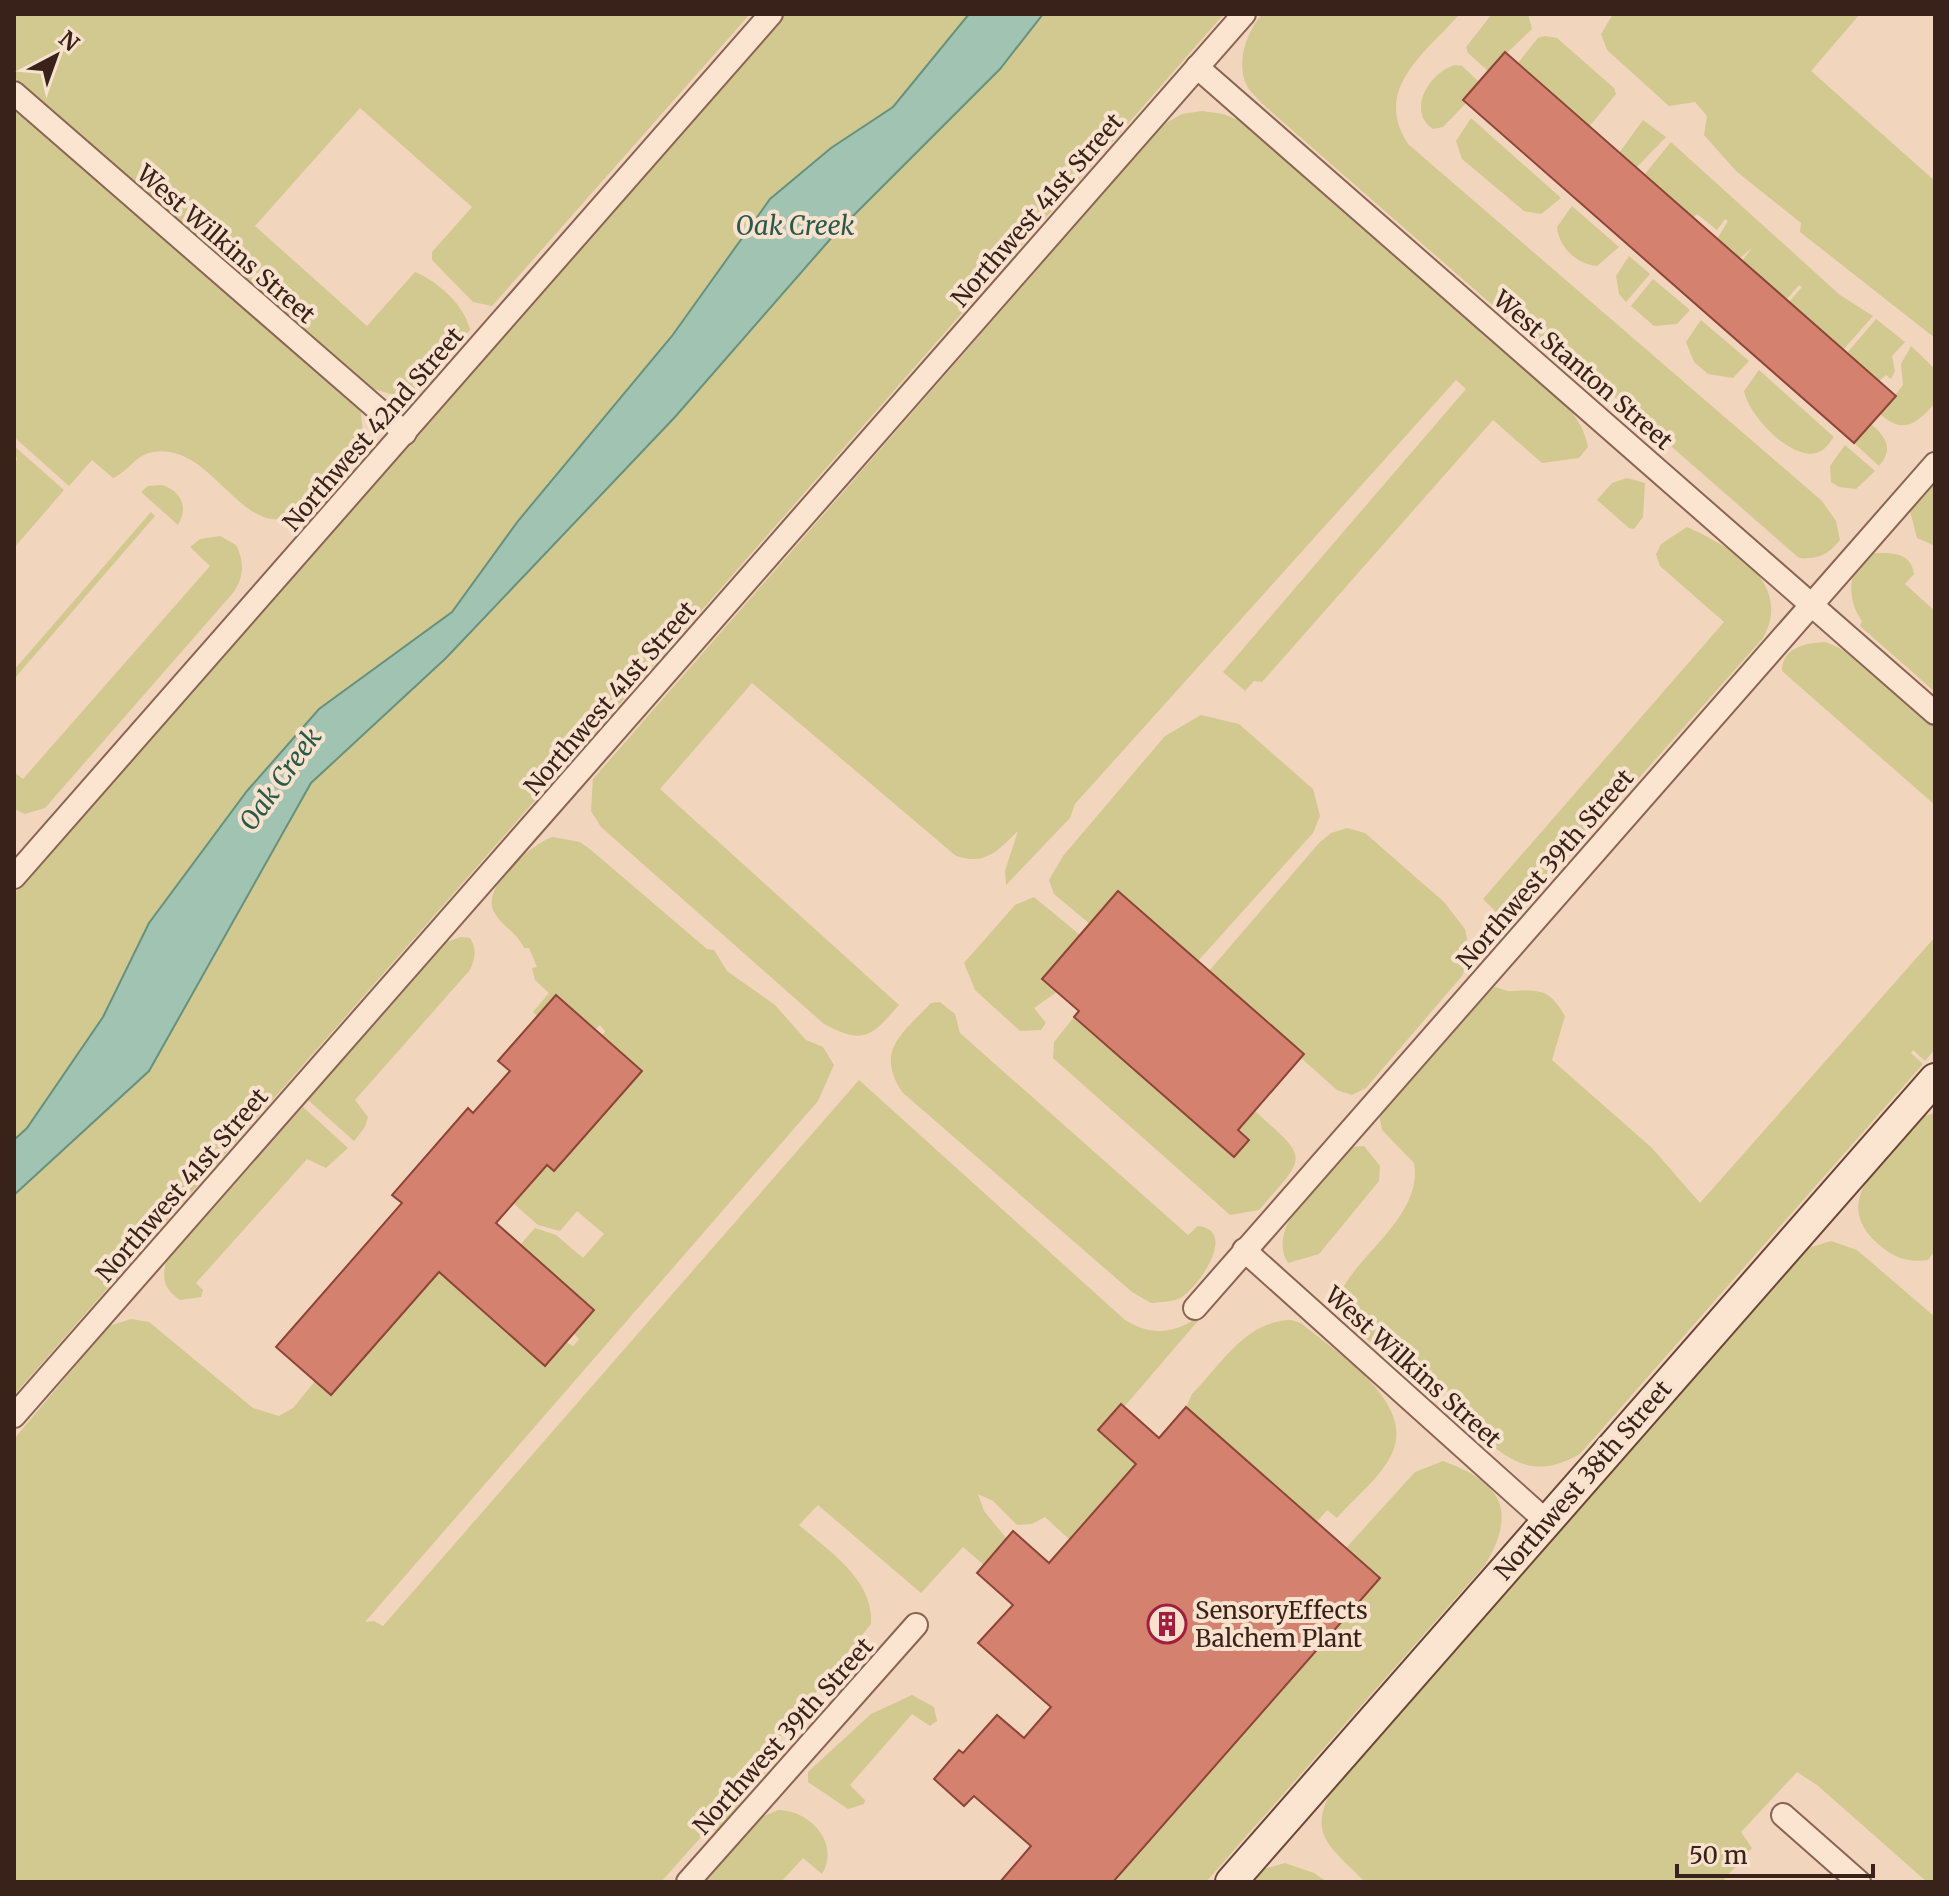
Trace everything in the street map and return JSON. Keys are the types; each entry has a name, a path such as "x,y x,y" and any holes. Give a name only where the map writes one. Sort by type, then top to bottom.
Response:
{"main road":[{"name":"Northwest 38th Street","path":"1231,1882 1935,1079"}],"street":[{"name":"Northwest 42nd Street","path":"14,877 771,14"},
{"name":"Northwest 41st Street","path":"14,1416 1244,14"},
{"name":"West Stanton Street","path":"1197,67 1935,713"},
{"name":"West Wilkins Street","path":"14,93 405,433"},
{"name":"Northwest 39th Street","path":"1195,1308 1935,464"},
{"name":"West Wilkins Street","path":"1244,1250 1547,1522"},
{"name":"Northwest 39th Street","path":"688,1882 916,1625"},
{"path":"1783,1815 1859,1882"}],"shaded area":[{"path":"14,14 750,14 492,306 473,302 432,260 432,252 472,207 360,108 255,226 367,326 415,272 432,281 456,303 470,330 420,388 402,397 370,388 14,77"},
{"path":"786,14 969,14 893,107 831,148 770,199 672,336 518,521 452,612 319,709 149,923 103,1017 27,1128 14,1140 14,894"},
{"path":"1043,14 1224,14 14,1395 14,1195 149,1071 311,783 446,658 675,417 833,236 1000,69"},
{"path":"1262,14 1460,14 1419,58 1399,89 1396,106 1398,124 1408,144 1822,501 1836,521 1840,540 1822,555 1799,558 1601,385 1596,390 1585,386 1269,110 1247,86 1242,67 1247,38"},
{"path":"1492,14 1528,14 1532,29 1488,71 1468,53 1466,47"},
{"path":"1613,14 1860,14 1811,71 1935,181 1935,338 1800,232 1801,223 1736,171 1704,135 1707,116 1695,102 1669,106 1607,50 1601,34"},
{"path":"1538,38 1557,38 1614,88 1616,94 1589,127 1517,64"},
{"path":"1455,65 1462,66 1479,82 1464,99 1467,102 1443,127 1433,129 1422,112 1424,92 1437,75"},
{"path":"14,102 360,406 365,450 313,507 311,505 288,518 268,518 250,510 196,463 176,453 147,454 113,478 92,460 69,486 14,437"},
{"path":"1202,111 1223,114 1246,123 1500,349 1555,393 1581,427 1588,447 1579,458 1542,463 1493,420 1262,682 1254,681 1245,691 1223,672 1466,389 1456,380 1075,804 1070,818 1006,885 1005,871 1018,831 998,850 984,857 966,859 956,856 752,683 660,789 899,1005 874,1031 858,1036 838,1031 824,1024 601,827 591,811 593,779 1164,124 1182,114"},
{"path":"1471,118 1561,198 1541,214 1524,211 1462,159 1456,141"},
{"path":"1643,120 1666,137 1636,168 1619,153"},
{"path":"1671,142 1840,295 1873,316 1843,350 1789,302 1802,287 1799,285 1786,300 1742,261 1752,248 1739,259 1717,239 1728,221 1725,219 1717,230 1697,214 1693,218 1644,175"},
{"path":"1572,206 1619,247 1597,266 1570,254 1558,235 1557,227"},
{"path":"1629,256 1650,274 1626,302 1619,294 1616,276"},
{"path":"1653,279 1690,310 1677,324 1654,326 1631,306"},
{"path":"1876,319 1905,342 1892,356 1895,371 1891,379 1886,375 1879,381 1847,353"},
{"path":"1701,320 1749,361 1733,378 1708,374 1694,362 1686,342"},
{"path":"1911,346 1935,369 1935,403 1916,421 1896,424 1880,414 1903,385 1901,364"},
{"path":"1759,370 1834,437 1824,449 1816,453 1794,450 1762,423 1744,391"},
{"path":"1871,424 1881,434 1887,449 1879,466 1854,443"},
{"path":"1845,445 1875,471 1856,489 1839,487 1831,482 1830,466"},
{"path":"14,446 64,490 14,548 14,464 17,460"},
{"path":"1935,477 1935,546 1917,538 1910,511"},
{"path":"1627,478 1645,483 1643,517 1634,529 1597,500 1612,483"},
{"path":"162,485 174,491 181,500 183,512 178,525 141,492 148,486"},
{"path":"151,512 155,516 14,679 14,670"},
{"path":"1687,527 1739,556 1764,584 1770,600 1770,618 1763,638 1538,892 1500,916 1483,899 1724,622 1660,566 1656,554 1661,544"},
{"path":"220,536 236,545 241,558 241,576 232,594 45,808 25,814 14,809 14,772 23,779 210,566 190,547 200,539"},
{"path":"1874,553 1900,555 1909,561 1914,574 1905,584 1935,611 1935,692 1860,626 1862,621 1853,603 1852,584 1858,565"},
{"path":"1826,642 1848,652 1935,728 1935,805 1782,671 1786,656 1796,648"},
{"path":"1201,715 1239,724 1313,789 1320,816 1313,833 1198,961 1119,892 1090,924 1054,894 1049,880 1063,856 1165,736"},
{"path":"1347,828 1365,833 1444,902 1465,929 1470,956 1462,976 1366,1088 1352,1095 1337,1090 1301,1058 1304,1054 1209,971 1319,843 1331,833"},
{"path":"552,837 580,842 591,850 707,949 714,950 727,971 775,1005 806,1040 823,1047 834,1065 818,1101 365,1622 374,1621 383,1626 859,1080 1125,1320 1147,1330 1168,1330 1189,1323 1209,1308 1124,1407 1122,1404 1098,1430 1136,1464 1070,1540 1045,1517 1032,1524 1017,1525 993,1501 978,1494 984,1511 1007,1539 984,1565 963,1547 921,1593 818,1505 799,1525 858,1580 870,1608 871,1624 763,1758 773,1762 717,1832 710,1827 661,1882 14,1882 14,1439 109,1326 131,1319 149,1322 253,1408 279,1416 293,1408 315,1381 331,1395 439,1272 545,1366 566,1342 573,1346 579,1339 574,1334 594,1311 520,1245 535,1228 556,1235 583,1258 604,1234 577,1211 560,1231 538,1225 513,1203 605,1031 600,1025 595,1030 556,995 537,1016 533,1012 549,993 535,980 532,968 537,967 529,948 524,948 493,910 495,889 502,878 521,857"},
{"path":"1034,897 1080,935 1042,978 1057,992 1034,1008 1046,1023 1041,1030 1020,1031 975,990 964,963 1015,905"},
{"path":"460,937 470,938 474,946 470,970 355,1100 368,1117 365,1127 354,1141 308,1100 447,942"},
{"path":"1935,937 1935,1049 1925,1061 1913,1050 1911,1053 1923,1064 1580,1454 1550,1466 1526,1465 1514,1460 1478,1434 1480,1419 1392,1346 1377,1347 1344,1318 1339,1298 1346,1282 1391,1228 1405,1208 1414,1186 1414,1163 1382,1130 1379,1114 1494,987 1510,991 1537,991 1554,1001 1565,1016 1552,1060 1652,1148 1700,1203"},
{"path":"940,1002 955,1014 960,1033 1188,1235 1198,1226 1209,1230 1215,1237 1215,1247 1205,1271 1182,1297 1151,1303 1132,1292 902,1092 891,1065 896,1043 931,1003"},
{"path":"1074,1017 1234,1157 1249,1140 1238,1130 1255,1111 1286,1140 1296,1158 1293,1167 1259,1210 1230,1215 1053,1058 1054,1042"},
{"path":"303,1107 348,1148 326,1168 307,1159 196,1283 203,1290 201,1297 180,1300 166,1284 166,1262"},
{"path":"1935,1113 1935,1251 1928,1260 1906,1260 1883,1248 1865,1229 1859,1216 1859,1203 1868,1179 1887,1155 1913,1125"},
{"path":"1364,1146 1380,1166 1379,1181 1319,1254 1288,1263 1283,1248 1284,1233 1302,1200 1351,1147"},
{"path":"1831,1241 1857,1250 1935,1317 1935,1882 1927,1882 1817,1785 1797,1772 1741,1832 1752,1848 1722,1882 1365,1882 1324,1836 1323,1812 1338,1777 1783,1271 1808,1248"},
{"path":"1291,1320 1301,1323 1368,1379 1392,1414 1396,1432 1393,1451 1375,1478 1337,1518 1327,1510 1316,1523 1186,1407 1192,1394 1247,1336 1275,1322"},
{"path":"1443,1461 1479,1478 1498,1500 1502,1513 1501,1528 1485,1565 1206,1882 1113,1882 1346,1548 1415,1472"},
{"path":"912,1695 934,1707 937,1721 930,1726 912,1714 850,1785 865,1800 864,1804 848,1809 808,1782 808,1772 871,1714"},
{"path":"778,1810 801,1816 819,1830 828,1851 822,1874 803,1858 781,1882 706,1882 760,1818"},
{"path":"1285,1863 1314,1873 1327,1882 1245,1882 1260,1870"}],"water":[{"name":"Oak Creek","path":"969,14 1043,14 1000,69 833,236 675,417 446,658 311,783 149,1071 14,1195 14,1140 27,1128 103,1017 149,923 247,791 319,709 452,612 518,521 672,336 770,199 831,148 893,107"}],"building":[{"path":"1505,52 1896,396 1854,443 1463,100"},
{"path":"1118,891 1304,1054 1238,1130 1249,1140 1234,1157 1074,1017 1079,1011 1042,979"},
{"path":"556,995 642,1071 554,1171 547,1165 496,1223 594,1310 545,1366 439,1272 331,1395 276,1347 402,1203 392,1195 468,1108 473,1113 510,1071 498,1061"},
{"name":"SensoryEffects Balchem Plant","path":"1121,1404 1159,1438 1186,1407 1380,1578 1113,1882 1000,1882 1031,1846 974,1796 964,1806 934,1779 959,1750 963,1753 997,1715 1024,1738 1051,1707 978,1643 1013,1605 977,1573 1013,1531 1049,1563 1136,1464 1098,1430"}],"place":[{"name":"SensoryEffects Balchem Plant","path":"1167,1624"}]}
